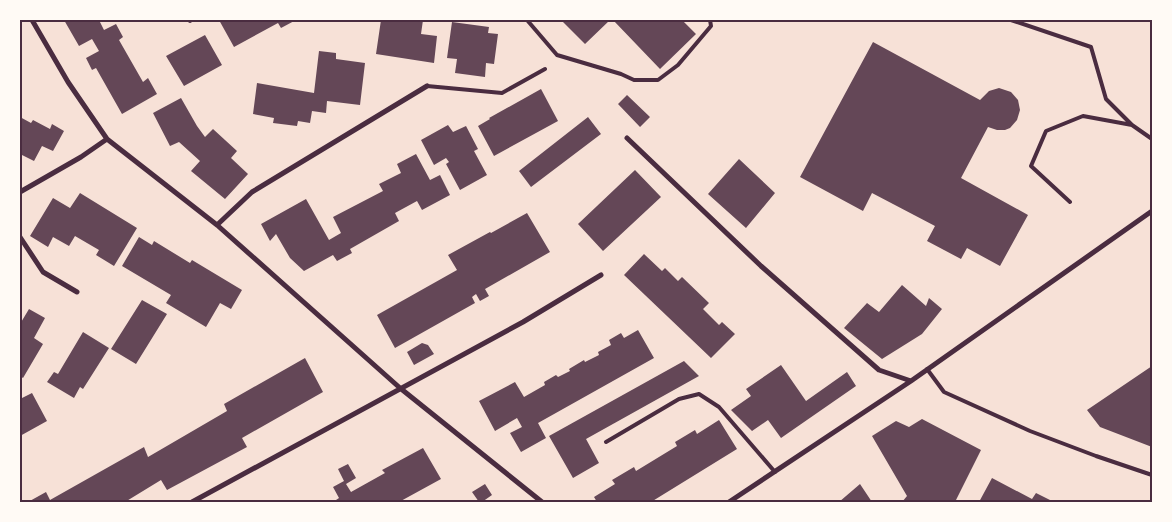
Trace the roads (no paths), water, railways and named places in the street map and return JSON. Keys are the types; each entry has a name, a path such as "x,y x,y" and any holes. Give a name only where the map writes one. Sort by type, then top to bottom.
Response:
{"street":[{"path":"32,20 68,82 107,139 216,225 400,388 542,502"},
{"path":"216,225 252,192 427,86"},
{"path":"627,138 761,266 879,370 910,381"},
{"path":"20,192 81,158 107,139"},
{"path":"730,502 910,381 1152,212"},
{"path":"20,238 42,272 77,292"},
{"path":"192,502 522,322 601,275"}],"lane":[{"path":"527,20 557,55 621,74 634,80 658,80 678,65 711,26 710,20"},
{"path":"1011,20 1091,47 1106,99 1132,125 1152,139"},
{"path":"427,86 502,93 544,69"},
{"path":"1070,202 1031,166 1046,131 1083,116 1132,125"},
{"path":"927,369 944,392 1039,434 1152,475"},
{"path":"606,442 679,400 699,394 719,407 775,472"}]}
